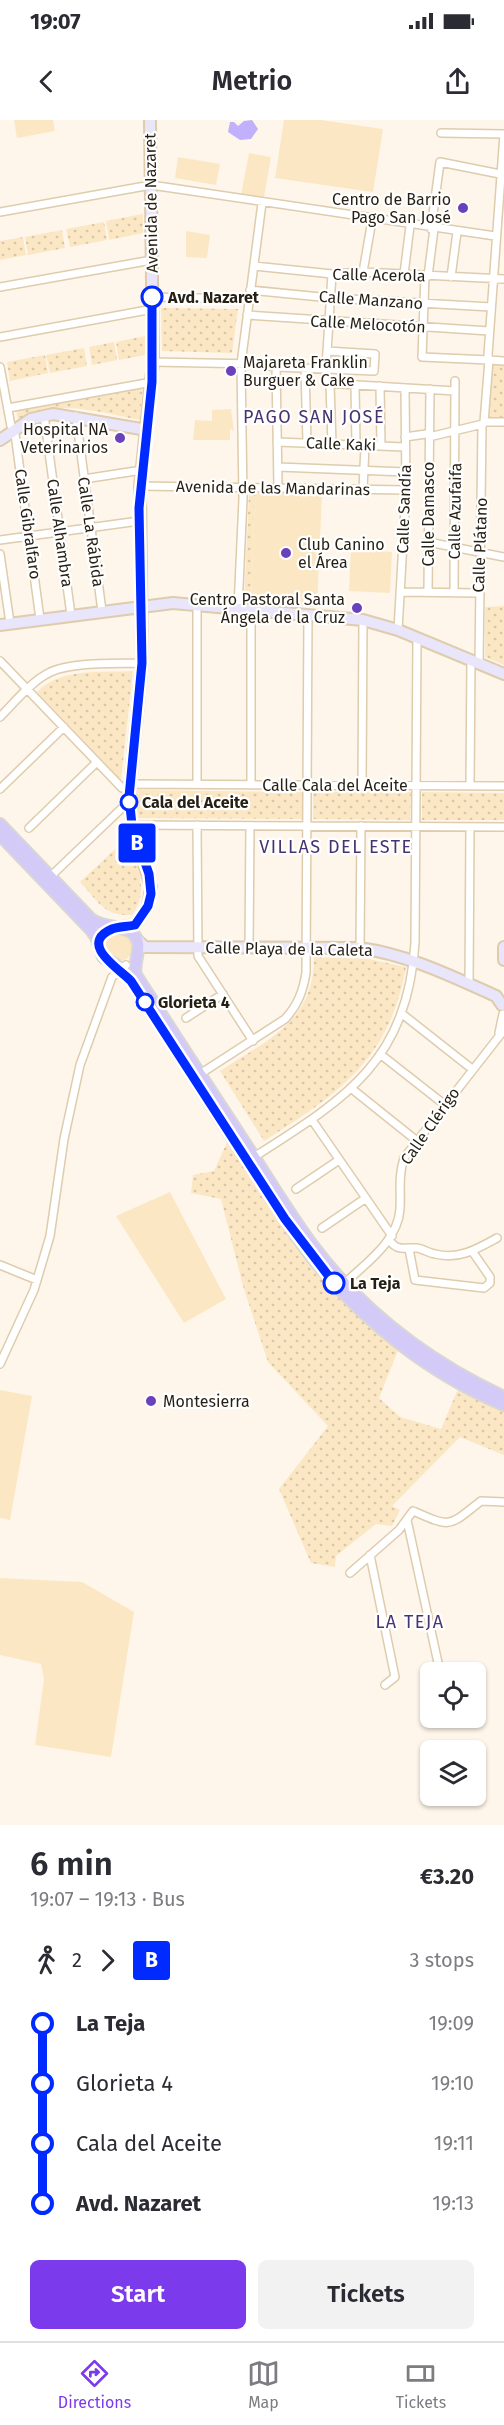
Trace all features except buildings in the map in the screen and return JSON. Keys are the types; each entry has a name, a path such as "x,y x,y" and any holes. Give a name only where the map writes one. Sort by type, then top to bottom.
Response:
{"main road":[{"path":"0,824 91,919 117,928 138,947"},
{"path":"0,835 91,930 116,968 131,981 285,1219 328,1276 370,1319 414,1354 455,1381 504,1405"},
{"path":"100,945 105,933 117,928"},
{"path":"116,968 138,947"},
{"path":"138,947 136,975 303,1232 369,1308 417,1347 462,1376 504,1397"}],"street":[{"name":"Avenida de Nazaret","path":"135,925 148,906 151,887 132,825 129,786 142,663 140,486 153,362 150,120"},
{"path":"441,133 504,134"},
{"name":"Calle Plátano","path":"470,786 478,593 481,587 484,424 495,236 500,220 500,174 504,134"},
{"path":"500,174 440,162 424,304 422,357 504,361"},
{"path":"0,212 151,185 410,226 495,236"},
{"path":"238,608 242,487 241,364 262,203"},
{"path":"363,272 372,220"},
{"path":"404,274 410,226"},
{"path":"451,277 457,232"},
{"path":"0,287 152,260"},
{"name":"Calle Acerola","path":"254,266 332,274 363,272 504,279"},
{"path":"332,274 325,369 332,444"},
{"name":"Calle Manzano","path":"250,290 331,298 491,307"},
{"path":"152,297 249,299"},
{"path":"0,337 153,309"},
{"name":"Calle Melocotón","path":"247,315 489,331"},
{"path":"153,362 374,371 375,354 327,351"},
{"name":"Calle Gibralfaro","path":"0,367 13,430 40,619"},
{"path":"276,368 278,487"},
{"path":"305,369 307,443"},
{"name":"Calle Azufaifa","path":"454,593 455,381"},
{"path":"8,408 152,382"},
{"path":"328,383 455,391"},
{"path":"356,385 356,445"},
{"path":"380,387 381,446"},
{"name":"Calle Sandía","path":"398,630 406,490 405,388"},
{"name":"Calle Damasco","path":"428,592 430,389"},
{"path":"0,440 13,430 44,415 76,416 147,430"},
{"name":"Calle Alhambra","path":"44,415 71,615"},
{"name":"Calle La Rábida","path":"76,416 102,611"},
{"path":"405,437 504,422"},
{"name":"Calle Kaki","path":"277,442 405,447"},
{"path":"363,489 365,446"},
{"path":"278,467 406,472"},
{"path":"84,479 142,470"},
{"name":"Avenida de las Mandarinas","path":"140,486 406,490"},
{"path":"0,540 139,521"},
{"path":"428,542 504,557"},
{"path":"0,554 5,624 142,605 197,604 363,620 398,630 504,674"},
{"path":"400,592 478,593"},
{"path":"197,604 197,784"},
{"path":"251,610 251,784"},
{"path":"200,1074 285,1018 295,1009 302,993 306,973 308,615"},
{"path":"362,785 363,620"},
{"path":"254,1157 312,1120 352,1089 380,1054 401,1013 414,960 417,638"},
{"path":"0,661 122,788 129,786"},
{"path":"0,717 44,675 61,668 142,663"},
{"path":"0,789 64,728"},
{"path":"29,828 97,762"},
{"name":"Calle Cala del Aceite","path":"129,786 197,784 504,786"},
{"path":"51,876 122,808 130,807"},
{"path":"132,825 504,827"},
{"path":"197,825 196,947 198,956 253,1041"},
{"path":"249,947 250,826"},
{"path":"360,948 361,826"},
{"path":"469,984 470,827"},
{"path":"117,928 135,925 138,947"},
{"name":"Calle Playa de la Caleta","path":"138,947 360,948 414,960 469,984 502,1004"},
{"path":"504,947 504,960"},
{"path":"0,1364 37,1280 50,1236 71,1101 80,1065 116,968"},
{"path":"186,1018 223,994"},
{"name":"Calle Clérigo","path":"345,1283 390,1238 398,1222 399,1174 404,1158 502,1032 502,1004"},
{"path":"401,1013 472,1069"},
{"path":"380,1054 445,1105"},
{"path":"352,1089 417,1141"},
{"path":"312,1120 366,1198 395,1247 418,1248 450,1256 472,1251 497,1238"},
{"path":"296,1189 339,1160"},
{"path":"322,1228 366,1198"},
{"path":"409,1249 415,1280 484,1288 490,1283 490,1277 472,1251"},
{"path":"0,1265 37,1280"},
{"path":"350,1573 407,1520 413,1511 444,1524 452,1524 481,1501 504,1502"},
{"path":"407,1520 438,1662"},
{"path":"370,1555 395,1677 385,1685"}],"shaded area":[{"path":"14,120 53,120 55,131 17,138"},
{"path":"252,120 258,129 251,139 240,140 228,132 230,122 238,126 244,121"},
{"path":"284,120 321,120 383,129 373,192 275,178"},
{"path":"249,153 271,157 264,197 241,195"},
{"path":"178,157 220,164 216,185 175,178"},
{"path":"143,214 143,233 109,240 106,221"},
{"path":"104,222 107,240 70,247 66,229"},
{"path":"62,230 65,248 28,255 25,237"},
{"path":"186,231 210,235 207,258 186,257"},
{"path":"23,237 26,255 0,260 0,241"},
{"path":"161,308 238,309 232,353 162,351"},
{"path":"145,336 145,355 119,360 116,342"},
{"path":"114,342 117,360 92,365 89,347"},
{"path":"84,348 87,366 50,373 46,355"},
{"path":"45,355 48,373 10,381 7,362"},
{"path":"495,364 504,364 504,419 491,418 488,415 491,367"},
{"path":"143,386 140,420 94,411 62,408 32,413 18,420 16,410"},
{"path":"231,409 234,432 230,428 230,440 193,440 195,420 212,421 212,410"},
{"path":"249,493 255,493 251,602 244,601"},
{"name":"Club Canino el Área","path":"255,493 322,493 317,607 251,602"},
{"path":"351,549 392,552 390,593 349,591"},
{"path":"504,606 504,665 485,657 485,607"},
{"path":"133,671 121,780 37,692 58,678 69,675"},
{"path":"135,790 302,792 302,819 137,818"},
{"path":"313,792 411,792 410,820 313,819"},
{"path":"422,792 504,793 504,820 422,820"},
{"path":"127,838 138,867 141,886 138,905 132,915 122,915 102,906 80,882"},
{"path":"119,933 129,937 133,947 129,957 119,961 109,957 105,947 109,937"},
{"path":"314,957 369,959 406,967 398,999 387,1027 373,1051 357,1071 315,1107 264,1141 220,1071 285,1027 297,1013 306,998 312,979"},
{"path":"228,1140 265,1199 324,1277 371,1326 398,1350 379,1398 400,1417 441,1429 458,1389 504,1411 504,1455 460,1437 392,1506 400,1510 392,1526 376,1524 336,1556 335,1567 311,1563 279,1489 328,1426 268,1362 243,1286 221,1199 191,1193 193,1175 214,1171"},
{"path":"170,1192 226,1299 184,1323 116,1216"},
{"path":"0,1390 32,1396 10,1520 0,1518"},
{"path":"0,1578 82,1582 134,1612 111,1757 35,1745 44,1679 41,1664 0,1655"}],"bus line":[{"name":"B","path":"152,297 152,382 139,508 142,663 129,784 132,825 149,874 151,894 148,906 135,925 110,929 101,939 100,951 107,962 116,965 131,981 285,1219 334,1283"}],"place":[{"name":"Centro de Barrio Pago San José","path":"463,208"},
{"name":"Avd. Nazaret","path":"152,297"},
{"name":"Majareta Franklin Burguer & Cake","path":"231,371"},
{"name":"Hospital NA Veterinarios","path":"120,438"},
{"name":"Club Canino el Área","path":"286,553"},
{"name":"Centro Pastoral Santa Ángela de la Cruz","path":"357,608"},
{"name":"Cala del Aceite","path":"129,802"},
{"name":"Glorieta 4","path":"145,1002"},
{"name":"La Teja","path":"334,1283"},
{"name":"Montesierra","path":"151,1401"}],"district":[{"name":"PAGO SAN JOSÉ","path":"314,417"},
{"name":"VILLAS DEL ESTE","path":"336,847"},
{"name":"LA TEJA","path":"410,1622"}]}
